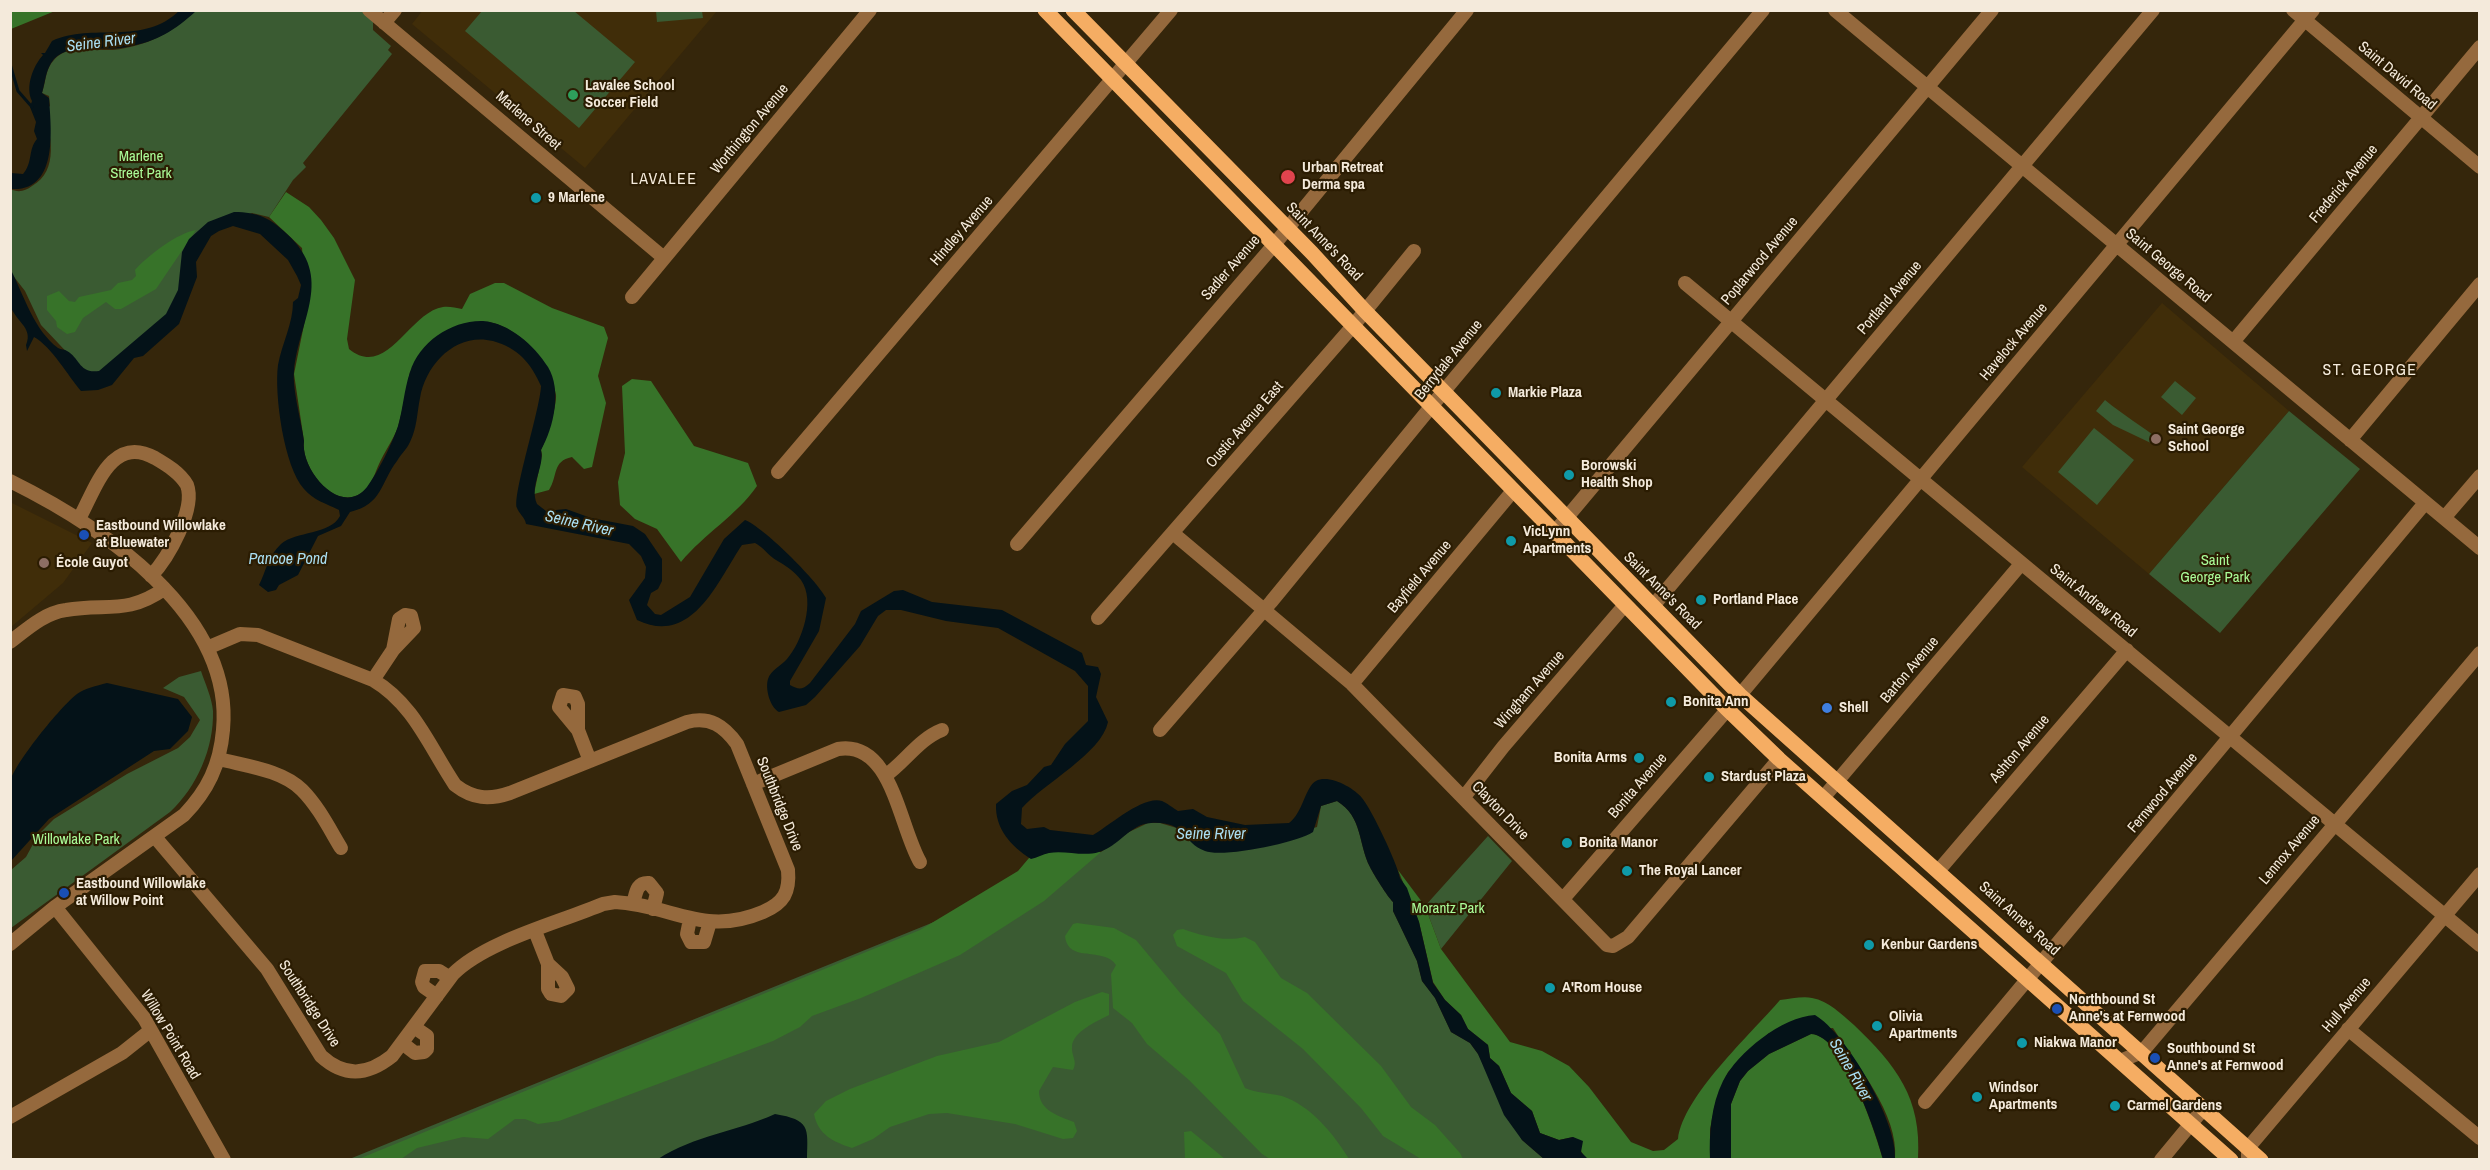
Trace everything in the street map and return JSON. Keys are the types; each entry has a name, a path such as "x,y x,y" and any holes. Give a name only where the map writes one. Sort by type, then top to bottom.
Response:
{"main road":[{"path":"1045,10 1623,606 1726,708 1779,759 2231,1160"},
{"name":"Saint Anne's Road","path":"1073,10 1567,520 1740,695 2204,1108 2248,1154 2261,1160"}],"street":[{"name":"Marlene Street","path":"369,10 664,258"},
{"path":"384,23 395,10"},
{"name":"Worthington Avenue","path":"632,297 870,10"},
{"name":"Hindley Avenue","path":"778,472 1171,10"},
{"name":"Sadler Avenue","path":"1017,544 1273,246 1467,10"},
{"name":"Berrydale Avenue","path":"1160,730 1263,611 1763,10"},
{"name":"Saint George Road","path":"1835,10 2480,548"},
{"name":"Poplarwood Avenue","path":"1553,534 1992,10"},
{"name":"Portland Avenue","path":"1653,606 2153,10"},
{"name":"Saint David Road","path":"2293,10 2309,16 2421,118 2480,167"},
{"name":"Havelock Avenue","path":"1740,695 2309,16"},
{"name":"Frederick Avenue","path":"2233,342 2480,47"},
{"name":"Oustic Avenue East","path":"1098,618 1174,534 1352,327 1414,251"},
{"name":"Saint Andrew Road","path":"1685,283 2480,945"},
{"path":"2350,440 2480,284"},
{"path":"79,519 107,467 116,456 136,451 146,453 166,464 188,485 189,505 166,558 151,576"},
{"path":"2444,518 2480,476"},
{"path":"10,481 79,519 124,551 164,589 207,648 218,677 224,721 219,759 199,800 155,837 56,907 10,944"},
{"name":"Bayfield Avenue","path":"1352,684 1512,492"},
{"name":"Fernwood Avenue","path":"1925,1102 2425,503"},
{"name":"Clayton Drive","path":"1174,534 1352,684 1607,945 1618,944 1628,937 1779,759"},
{"name":"Barton Avenue","path":"1823,798 2021,564"},
{"path":"10,642 34,623 50,615 65,610 138,605 164,589"},
{"name":"Wingham Avenue","path":"1464,797 1623,606"},
{"name":"Southbridge Drive","path":"155,837 267,969 314,1046 331,1065 346,1072 363,1072 378,1067 402,1044 450,978 464,963 477,955 603,904 633,904 690,919 731,923 776,907 785,898 789,886 789,870 737,744 726,730 706,720 687,722 496,798 475,796 455,785 415,720 388,689 373,680 258,635 240,634 207,648"},
{"path":"373,680 393,650"},
{"name":"Ashton Avenue","path":"1939,870 2127,650"},
{"name":"Lennox Avenue","path":"2120,1061 2142,1052 2480,652"},
{"name":"Bonita Avenue","path":"1563,899 1726,708 1740,695"},
{"path":"578,730 590,761"},
{"path":"885,776 902,764 929,735 942,730"},
{"path":"753,784 838,750 850,747 864,751 873,757 885,776 911,848 920,862"},
{"path":"219,759 263,770 300,788 314,803 341,848"},
{"name":"Hull Avenue","path":"2248,1154 2348,1029 2480,874"},
{"path":"633,904 638,888 645,882 649,883 657,893 652,909"},
{"name":"Willow Point Road","path":"56,907 132,1002 151,1030 224,1160"},
{"path":"690,919 687,934 691,942 695,944 704,942 710,922"},
{"path":"536,931 548,964"},
{"path":"437,996 424,987 422,976 425,971 439,971 450,978"},
{"path":"402,1044 415,1053 424,1052 427,1048 427,1036 414,1027"},
{"path":"2348,1029 2480,1138"},
{"path":"10,1117 122,1053 151,1030"},
{"path":"2161,1160 2204,1108"}],"shaded area":[{"path":"423,10 717,11 585,168 412,24"},
{"name":"Saint George School","path":"2162,303 2289,411 2149,574 2022,467"},
{"name":"École Guyot","path":"10,502 92,543 63,583 11,627"}],"green space":[{"path":"11,10 55,10 55,11 11,29"},
{"name":"Marlene Street Park","path":"196,10 362,11 373,20 373,30 391,46 388,50 392,54 303,163 306,167 293,180 269,217 252,213 199,233 176,308 93,380 41,325 25,291 11,273 10,189 19,191 27,189 41,179 47,171 51,151 45,109 50,106 49,96 42,93 49,69 58,56 70,51 113,50 148,42 168,32"},
{"name":"Lavalee School Soccer Field","path":"482,11 574,11 635,62 579,128 465,31"},
{"path":"656,11 702,11 703,18 657,22"},
{"path":"286,192 309,207 321,220 334,238 355,280 347,339 349,349 363,356 375,356 386,351 419,320 431,312 443,307 462,309 470,294 495,283 504,283 552,308 604,327 608,338 598,376 606,403 592,467 584,469 572,457 566,459 558,466 549,490 534,494 541,450 556,400 553,383 541,359 523,339 489,322 410,372 398,427 366,489 355,496 344,497 333,494 323,486 308,464 304,452 294,374 307,310 302,248 269,217"},
{"path":"196,230 156,289 121,309 115,309 106,302 83,318 75,332 67,334 57,327 56,321 47,310 47,296 59,291 69,301 75,302 79,297 111,290 118,283 132,280 136,276 135,270 164,246 181,235"},
{"path":"632,379 651,381 694,446 748,463 757,486 740,506 681,562 657,529 635,519 620,505 618,482 625,453 622,386"},
{"path":"2175,381 2196,398 2182,415 2161,397"},
{"path":"2105,400 2160,440 2155,445 2113,425 2096,411"},
{"name":"Saint George Park","path":"2289,411 2360,469 2220,633 2149,574"},
{"path":"2094,428 2134,460 2097,505 2058,472"},
{"name":"Willowlake Park","path":"201,671 210,696 213,725 202,766 180,802 170,812 11,928 11,870 26,857 38,835 54,819 127,774 178,748 190,737 200,720 184,697 163,688 179,677"},
{"path":"1337,801 1345,807 1356,823 1370,867 1393,902 1393,911 1417,961 1422,981 1435,998 1451,1032 1470,1043 1478,1054 1522,1140 1544,1159 347,1160 1003,894 1101,852 1129,832 1148,823 1160,823 1180,829 1194,844 1225,852 1317,827 1321,806"},
{"name":"Morantz Park","path":"1488,836 1512,861 1441,949 1425,906"},
{"path":"1050,852 1101,852 1044,901 960,955 861,998 812,1016 800,1027 773,1041 559,1121 538,1124 525,1119 515,1119 488,1139 463,1137 417,1148 401,1159 356,1160 920,930 1018,871 1029,858"},
{"path":"1398,870 1425,906 1441,949 1510,1042 1542,1051 1569,1066 1589,1087 1631,1142 1653,1151 1664,1150 1678,1139 1692,1104 1736,1048 1780,1000 1808,997 1824,1002 1839,1012 1869,1040 1894,1069 1911,1100 1916,1118 1918,1159 1895,1159 1894,1142 1883,1107 1864,1073 1833,1028 1769,1033 1728,1072 1715,1105 1710,1129 1710,1159 1585,1158 1573,1137 1559,1140 1540,1133 1532,1111 1511,1093 1499,1066 1490,1058 1488,1045 1468,1029 1461,1015 1445,1000 1433,982 1419,922"},
{"path":"1073,924 1114,928 1136,940 1181,994 1220,1034 1245,1088 1282,1096 1302,1106 1329,1130 1349,1159 1270,1159 1262,1154 1189,1080 1147,1044 1132,1023 1113,1008 1111,974 1116,965 1103,956 1079,952 1068,945 1065,936"},
{"path":"1183,929 1221,939 1245,937 1255,942 1281,978 1307,993 1381,1066 1411,1107 1435,1125 1463,1159 1421,1159 1383,1136 1361,1108 1303,1049 1243,1001 1226,973 1177,946 1173,935 1177,930"},
{"path":"1102,992 1109,994 1109,1015 1086,1027 1073,1041 1072,1053 1075,1064 1073,1070 1053,1067 1039,1091 1046,1108 1074,1122 1077,1131 1073,1138 1063,1139 1015,1124 947,1113 929,1114 890,1127 873,1139 852,1148 828,1137 816,1121 814,1114 826,1101 850,1089 937,1056 999,1042 1075,1002"},
{"path":"1811,1034 1823,1039 1835,1050 1846,1067 1865,1108 1883,1159 1731,1159 1731,1104 1740,1081 1748,1071 1769,1054"},
{"path":"1191,1131 1225,1159 1185,1159 1184,1132"}],"water":[{"name":"Seine River","path":"180,10 196,11 173,30 157,38 138,45 118,48 78,49 61,54 54,59 47,71 42,93 49,98 51,126 49,156 45,170 37,180 26,187 11,189 11,173 23,174 37,139 34,131 36,122 30,107 32,101 29,89 33,71 43,55 41,53 45,53 52,41 84,33 150,28 166,21"},
{"name":"Seine River","path":"234,212 257,215 275,224 301,250 309,267 312,283 310,300 297,352 294,387 309,465 316,477 335,494 346,497 357,495 371,481 398,426 414,361 429,342 460,324 483,321 502,326 520,336 536,351 548,367 555,386 553,420 541,450 541,463 535,490 537,504 546,511 566,509 591,518 633,526 645,534 662,559 662,581 658,589 651,593 647,605 655,614 661,615 690,597 724,539 745,520 764,532 789,554 826,598 819,631 790,681 790,685 796,688 803,688 810,683 855,624 861,611 894,591 903,590 932,602 1002,610 1082,653 1086,665 1098,667 1101,674 1096,697 1108,722 1103,734 1084,757 1022,808 1021,824 1027,829 1044,827 1050,830 1093,835 1126,812 1154,800 1162,801 1178,811 1193,809 1207,817 1245,825 1289,823 1298,813 1309,789 1316,781 1328,779 1353,790 1362,798 1372,813 1400,878 1407,888 1419,922 1433,983 1445,1000 1461,1015 1468,1029 1488,1045 1490,1058 1499,1066 1511,1093 1532,1111 1540,1133 1559,1140 1573,1137 1583,1141 1581,1152 1588,1159 1544,1159 1522,1140 1504,1115 1478,1054 1470,1043 1451,1032 1435,998 1422,981 1417,961 1393,911 1393,902 1377,880 1366,858 1356,823 1345,807 1337,801 1321,806 1313,832 1292,841 1259,848 1227,853 1205,851 1171,825 1151,823 1137,827 1112,846 1099,852 1087,854 1055,852 1031,859 1011,842 1001,829 996,804 1012,791 1027,785 1044,767 1051,765 1065,744 1088,721 1088,686 1075,671 998,628 946,621 901,610 886,610 878,616 860,646 815,697 806,705 779,712 769,697 768,679 793,652 798,642 805,621 807,599 801,580 755,543 742,545 702,606 689,617 674,625 657,626 637,620 629,600 645,578 646,567 641,556 629,544 526,524 517,508 518,487 541,386 533,370 523,358 502,344 480,339 467,341 445,353 436,362 423,385 410,442 391,469 380,492 369,504 350,512 341,526 318,536 298,575 279,585 276,590 268,592 259,585 270,559 281,544 295,537 329,527 340,516 339,510 312,496 297,479 282,430 279,411 278,365 293,302 298,298 301,285 288,260 260,234 233,226 211,236 196,262 197,277 179,324 143,356 134,358 112,385 98,390 81,391 53,355 34,337 27,351 26,329 10,304 11,270 42,332 58,348 71,354 84,368 99,371 166,314 178,290 182,252 189,239 208,222"},
{"path":"107,683 178,699 192,717 188,731 170,749 154,751 49,819 11,861 8,801 13,774 39,736 70,700 84,690"},
{"name":"Seine River","path":"1815,1015 1841,1040 1868,1080 1888,1123 1894,1143 1895,1159 1883,1159 1866,1108 1835,1050 1823,1039 1811,1034 1769,1054 1748,1071 1740,1081 1731,1104 1731,1159 1710,1159 1713,1110 1719,1090 1730,1070 1750,1048 1775,1029 1802,1017"},
{"path":"775,1114 801,1122 807,1132 807,1159 658,1159 686,1144"}],"waterway":[{"path":"10,64 18,91 32,107"}],"place":[{"name":"Lavalee School Soccer Field","path":"573,95"},
{"name":"Urban Retreat Derma spa","path":"1288,177"},
{"name":"9 Marlene","path":"536,198"},
{"name":"Markie Plaza","path":"1496,393"},
{"name":"Saint George School","path":"2156,439"},
{"name":"Borowski Health Shop","path":"1569,475"},
{"name":"Eastbound Willowlake at Bluewater","path":"84,535"},
{"name":"VicLynn Apartments","path":"1511,541"},
{"name":"École Guyot","path":"44,563"},
{"name":"Portland Place","path":"1701,600"},
{"name":"Bonita Ann","path":"1671,702"},
{"name":"Shell","path":"1827,708"},
{"name":"Bonita Arms","path":"1639,758"},
{"name":"Stardust Plaza","path":"1709,777"},
{"name":"Bonita Manor","path":"1567,843"},
{"name":"The Royal Lancer","path":"1627,871"},
{"name":"Eastbound Willowlake at Willow Point","path":"64,893"},
{"name":"Kenbur Gardens","path":"1869,945"},
{"name":"A'Rom House","path":"1550,988"},
{"name":"Northbound St Anne's at Fernwood","path":"2057,1009"},
{"name":"Olivia Apartments","path":"1877,1026"},
{"name":"Niakwa Manor","path":"2022,1043"},
{"name":"Southbound St Anne's at Fernwood","path":"2155,1058"},
{"name":"Windsor Apartments","path":"1977,1097"},
{"name":"Carmel Gardens","path":"2115,1106"}],"district":[{"name":"LAVALEE","path":"664,180"},
{"name":"ST. GEORGE","path":"2370,371"}],"water label":[{"name":"Pancoe Pond","path":"288,560"}]}
